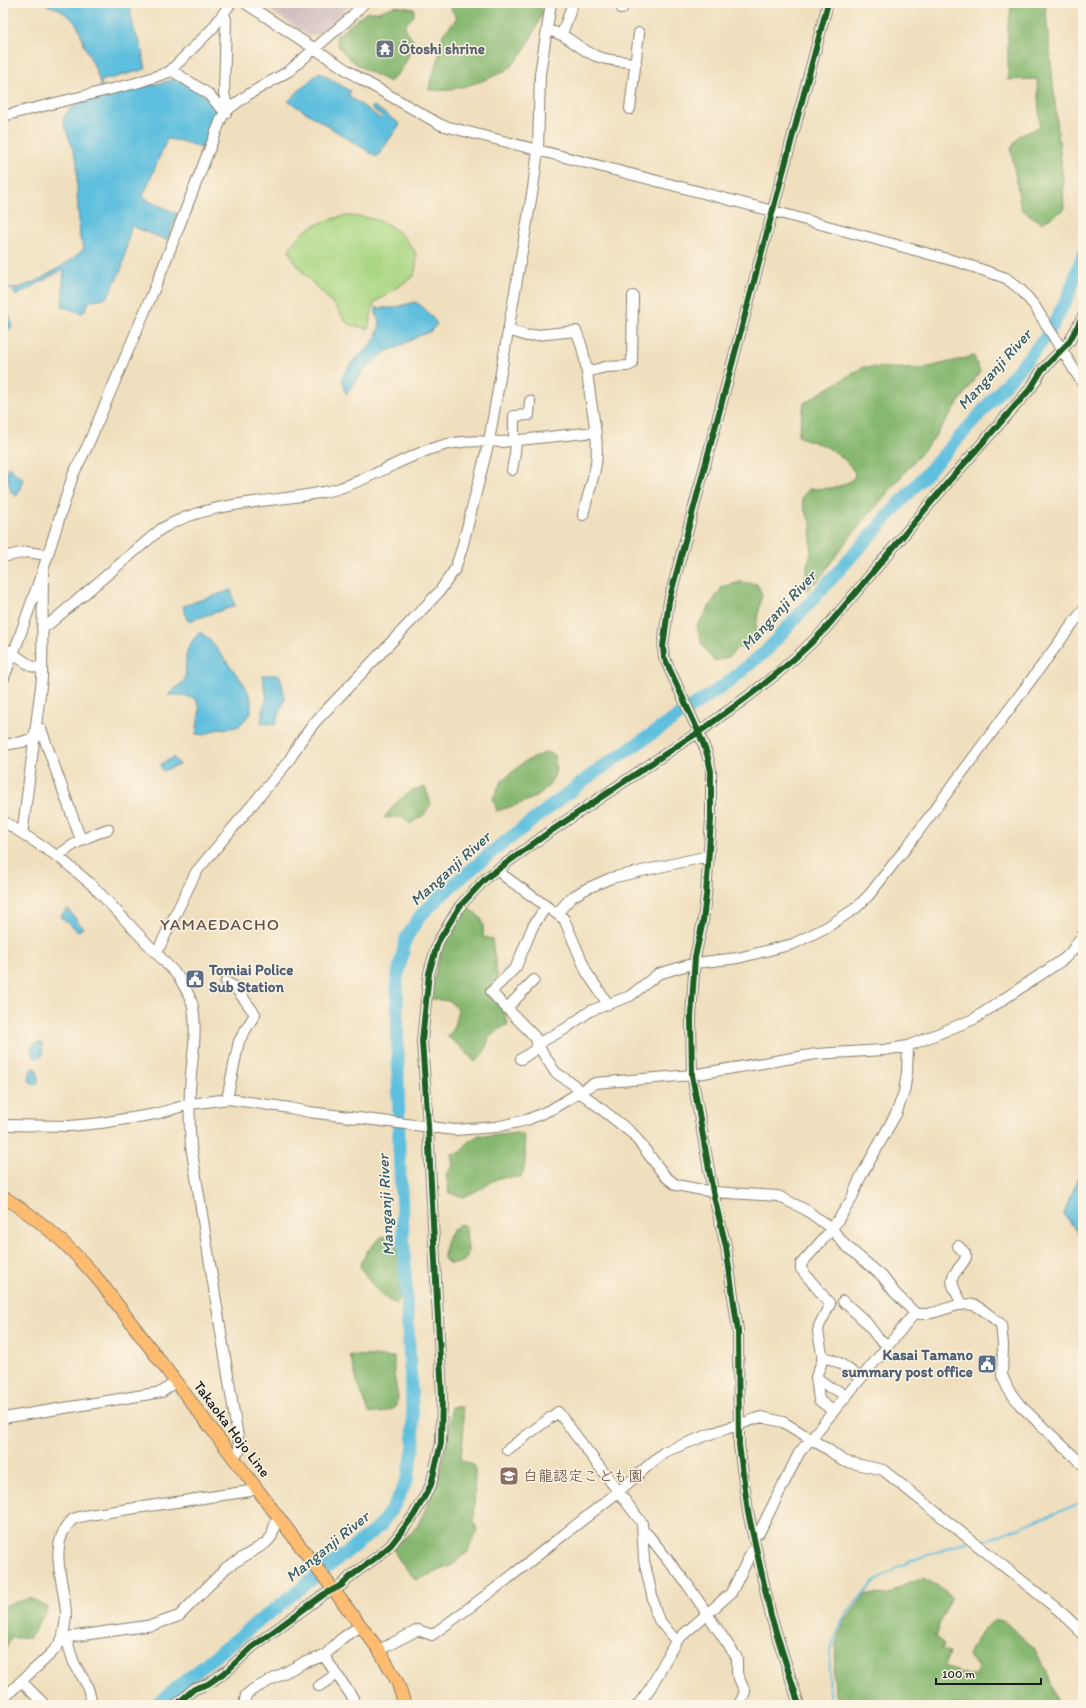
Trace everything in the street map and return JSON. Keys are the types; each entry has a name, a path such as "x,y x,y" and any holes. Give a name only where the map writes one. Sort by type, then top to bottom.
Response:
{"main road":[{"name":"Takaoka Hojo Line","path":"3,1197 42,1222 82,1259 361,1625 379,1650 396,1681 404,1704"}],"street":[{"path":"3,116 162,76 171,70 212,29 231,3"},
{"path":"245,3 359,78 441,125 773,210 962,263 1006,278 1022,290 1034,305 1083,384"},
{"path":"224,110 230,108 249,94 289,71 350,18 364,3"},
{"path":"155,952 160,946 196,872 288,762 316,720 392,643 439,592 455,569 462,548 489,442 509,330 538,150 540,74 551,3"},
{"path":"562,34 573,3"},
{"path":"799,1705 779,1647 755,1549 742,1477 739,1425 738,1330 726,1247 713,1192 692,1075 691,1018 695,963 703,920 712,792 711,770 707,754 698,732 664,657 663,647 669,601 828,3"},
{"path":"21,831 23,828 36,733 42,669 44,570 73,475 87,447 156,285 222,117 226,101 224,93 226,19 223,15"},
{"path":"547,30 562,34 582,49 597,57 613,61 636,63"},
{"path":"630,109 639,33"},
{"path":"171,70 207,94 224,110"},
{"path":"587,372 605,366 627,366 632,364 633,296"},
{"path":"176,1705 194,1689 208,1684 228,1670 251,1648 391,1545 414,1515 431,1485 441,1443 442,1396 422,1041 429,973 432,959 438,942 460,906 486,878 498,869 548,833 734,707 804,651 826,628 949,481 1031,388 1042,370 1061,347 1069,342 1083,316"},
{"path":"509,330 527,336 576,331 587,372 595,432 596,464 583,515"},
{"path":"512,470 516,454 514,416 529,415 530,401"},
{"path":"42,628 48,625 161,529 176,520 221,508 291,498 338,489 367,478 413,455 432,448 461,441 515,441 595,432"},
{"path":"3,557 26,552 48,555"},
{"path":"3,680 40,578 43,577"},
{"path":"521,1059 538,1046 544,1039 565,1029 590,1011 630,996 658,974 695,963 738,958 793,944 827,927 856,908 869,895 910,844 1083,610"},
{"path":"3,647 31,666 42,669"},
{"path":"3,745 22,742 41,729 81,840"},
{"path":"3,821 21,831 58,856 92,885 178,976 188,993 193,1006 195,1038 191,1076 189,1122 191,1146 240,1450 233,1457"},
{"path":"58,856 81,840 108,829"},
{"path":"557,913 572,897 611,878 708,856"},
{"path":"498,869 504,876 564,919 587,973 608,1004"},
{"path":"546,907 533,926 516,967 491,992 534,1037 538,1046 555,1072 574,1085 580,1092 633,1134 665,1176 676,1185 713,1192 778,1196 806,1210 832,1229 844,1244 882,1276 895,1293 915,1313 928,1313 962,1305 975,1306 1001,1324 1003,1345 1002,1375 1008,1389 1020,1405 1083,1465"},
{"path":"3,1125 70,1126 101,1123 156,1114 190,1104 227,1099 309,1112 456,1130 496,1128 527,1120 552,1108 596,1083 692,1075 816,1054 884,1050 908,1046 980,1016 1064,959 1071,952 1083,934"},
{"path":"507,1008 534,980"},
{"path":"226,982 235,987 255,1014 239,1041 227,1099"},
{"path":"833,1411 819,1400 816,1377 822,1358 818,1332 819,1326 830,1304 801,1269 801,1264 832,1229 851,1200 860,1178 896,1114 904,1092 907,1073 908,1046"},
{"path":"958,1246 965,1253 966,1257 953,1274 952,1279 953,1288 962,1305"},
{"path":"843,1301 866,1322 878,1338 888,1345"},
{"path":"753,1534 759,1533 796,1458 845,1396 915,1313"},
{"path":"822,1358 837,1362 860,1378"},
{"path":"816,1377 829,1387 837,1390 845,1396"},
{"path":"3,1418 162,1392 176,1382"},
{"path":"507,1450 558,1412 642,1523 644,1560 656,1613 659,1620 676,1641"},
{"path":"379,1650 418,1630 432,1635 496,1588 618,1492 664,1452 713,1432 761,1417 771,1418 783,1422 843,1461 884,1470 1061,1612 1078,1627 1083,1636"},
{"path":"91,1699 87,1685 74,1663 64,1638 66,1615 62,1589 59,1544 65,1530 73,1519 89,1515 250,1491 257,1488"},
{"path":"3,1700 54,1650 64,1638 153,1625 179,1616 227,1567 266,1542 272,1536 275,1523 280,1518"},
{"path":"643,1532 646,1533 663,1553 737,1658 737,1674 745,1692 739,1705"},
{"path":"638,1705 651,1687 676,1641 708,1615 731,1593 752,1551 755,1549"},
{"path":"244,1705 246,1695 252,1690 303,1664 324,1656 341,1639 361,1625"},
{"path":"324,1656 353,1698 353,1705"},
{"path":"319,1686 337,1674"},
{"path":"21,1681 45,1705"}],"shaded area":[{"path":"259,3 352,3 320,34 308,35"}],"green space":[{"path":"447,3 533,3 543,10 537,26 523,51 518,59 506,70 488,79 454,89 435,91 429,90 431,77 437,64 443,34 457,18"},
{"path":"1012,3 1045,3 1063,181 1064,210 1042,223 1021,209 1011,149 1019,136 1040,127 1037,79 1008,80 1008,26"},
{"path":"396,6 414,9 414,16 405,25 406,31 413,40 405,63 399,73 390,82 356,64 350,59 339,47 336,36 367,12 378,12"},
{"path":"345,216 363,217 380,221 388,225 402,235 413,248 416,255 414,276 374,303 368,329 348,324 335,306 298,266 289,251 293,243 305,231 320,223"},
{"path":"974,356 980,372 934,438 845,543 817,582 811,583 809,590 805,588 807,565 811,554 811,523 804,509 802,497 809,489 839,486 849,482 854,478 855,473 841,456 832,450 798,436 804,403 863,367 921,369"},
{"path":"740,582 757,584 762,594 756,627 758,639 747,647 737,648 729,657 714,661 702,645 697,626 722,587"},
{"path":"547,752 554,755 556,769 551,782 546,788 531,799 497,811 493,798 501,782 524,762"},
{"path":"425,787 431,804 424,815 410,824 402,817 384,818 397,802 412,790"},
{"path":"469,909 477,914 482,920 483,937 492,939 498,982 487,992 503,1009 508,1024 489,1038 485,1051 475,1062 465,1051 447,1036 453,1030 458,1009 449,1001 431,999 438,961 446,940 452,929"},
{"path":"516,1133 523,1134 525,1145 525,1161 521,1177 498,1178 464,1197 449,1193 446,1174 453,1166 451,1154 462,1152 468,1142 479,1135 490,1136"},
{"path":"460,1224 466,1226 468,1247 467,1257 463,1261 448,1264 444,1258 446,1243 449,1235"},
{"path":"391,1236 396,1243 399,1261 400,1297 396,1304 380,1293 371,1283 360,1266 367,1251 381,1237"},
{"path":"350,1355 394,1357 394,1374 398,1398 395,1408 382,1413 369,1413 356,1378"},
{"path":"451,1407 462,1407 464,1426 461,1460 475,1466 474,1521 477,1530 467,1553 451,1566 416,1580 400,1562 392,1546 408,1536 414,1530 431,1496 440,1471 446,1446"},
{"path":"923,1578 942,1588 952,1598 942,1617 935,1637 944,1644 942,1649 949,1653 944,1667 974,1677 978,1667 968,1655 979,1636 995,1619 1006,1623 1034,1648 1047,1673 1059,1705 842,1705 835,1695 834,1674 836,1644 845,1620 866,1594 887,1595 907,1583"},
{"path":"31,1598 48,1608 30,1638 11,1638 3,1652 3,1606"}],"water":[{"path":"45,3 129,3 134,30 140,43 146,69 101,81 104,96 173,80 174,76 208,98 217,110 204,149 181,141 167,139 143,196 149,201 178,214 167,240 131,226 122,268 108,296 91,301 83,313 62,307 64,269 16,296 13,292 15,289 4,289 5,292 3,293 3,288 19,288 45,276 64,265 84,248 80,239 77,194 77,161 63,121 68,111 78,104 101,97 100,83 77,25 59,9"},
{"path":"319,72 350,91 349,96 381,119 383,117 371,108 374,106 400,124 377,157 288,101"},
{"path":"3,294 12,325 3,338"},
{"path":"415,302 424,308 437,324 431,331 387,351 365,369 346,394 342,378 353,361 370,346 376,337 380,324 376,314 376,308 393,308"},
{"path":"8,467 23,479 17,496 11,492 6,471"},
{"path":"231,590 235,606 189,621 187,620 183,606"},
{"path":"200,632 209,639 244,684 251,698 251,713 239,726 228,729 220,728 204,735 196,734 200,709 196,699 182,695 168,695 185,680 186,654 190,644"},
{"path":"262,675 280,675 285,698 275,725 261,723 263,707 267,699"},
{"path":"173,757 179,765 163,771 160,765"},
{"path":"68,909 83,928 78,931 61,917 62,914"},
{"path":"36,1043 42,1043 43,1055 36,1058 30,1050"},
{"path":"33,1068 36,1069 38,1076 38,1083 34,1085 29,1081 30,1072"},
{"path":"1083,1162 1083,1239 1064,1214"}],"waterway":[{"name":"Manganji River","path":"156,1705 216,1655 380,1526 395,1504 408,1478 414,1445 399,1150 397,979 406,938 420,916 448,889 492,852 594,773 726,684 767,650 973,422 1047,336 1068,297 1083,254"},
{"path":"977,1541 987,1540 1083,1502"},
{"path":"829,1705 830,1651 845,1615 875,1581 900,1566 967,1542"}],"cycle path":[{"path":"799,1705 771,1616 748,1512 739,1445 738,1331 726,1247 713,1192 692,1075 691,1018 695,957 703,921 706,895 711,819 711,771 707,754 699,733 664,657 663,647 669,601 828,3"},
{"path":"176,1705 194,1689 208,1684 228,1670 251,1648 323,1595 342,1585 351,1576 391,1545 414,1515 431,1485 441,1443 442,1396 428,1126 422,1041 429,973 438,942 460,906 486,878 548,833 704,729 762,685 802,652 826,628 949,481 1031,388 1042,370 1069,342 1083,316"}],"place":[{"name":"Ōtoshi shrine","path":"385,49"},
{"name":"Tomiai Police Sub Station","path":"195,979"},
{"name":"Kasai Tamano summary post office","path":"987,1364"},
{"name":"白龍認定こども園","path":"509,1476"}],"district":[{"name":"YAMAEDACHO","path":"220,924"}]}
